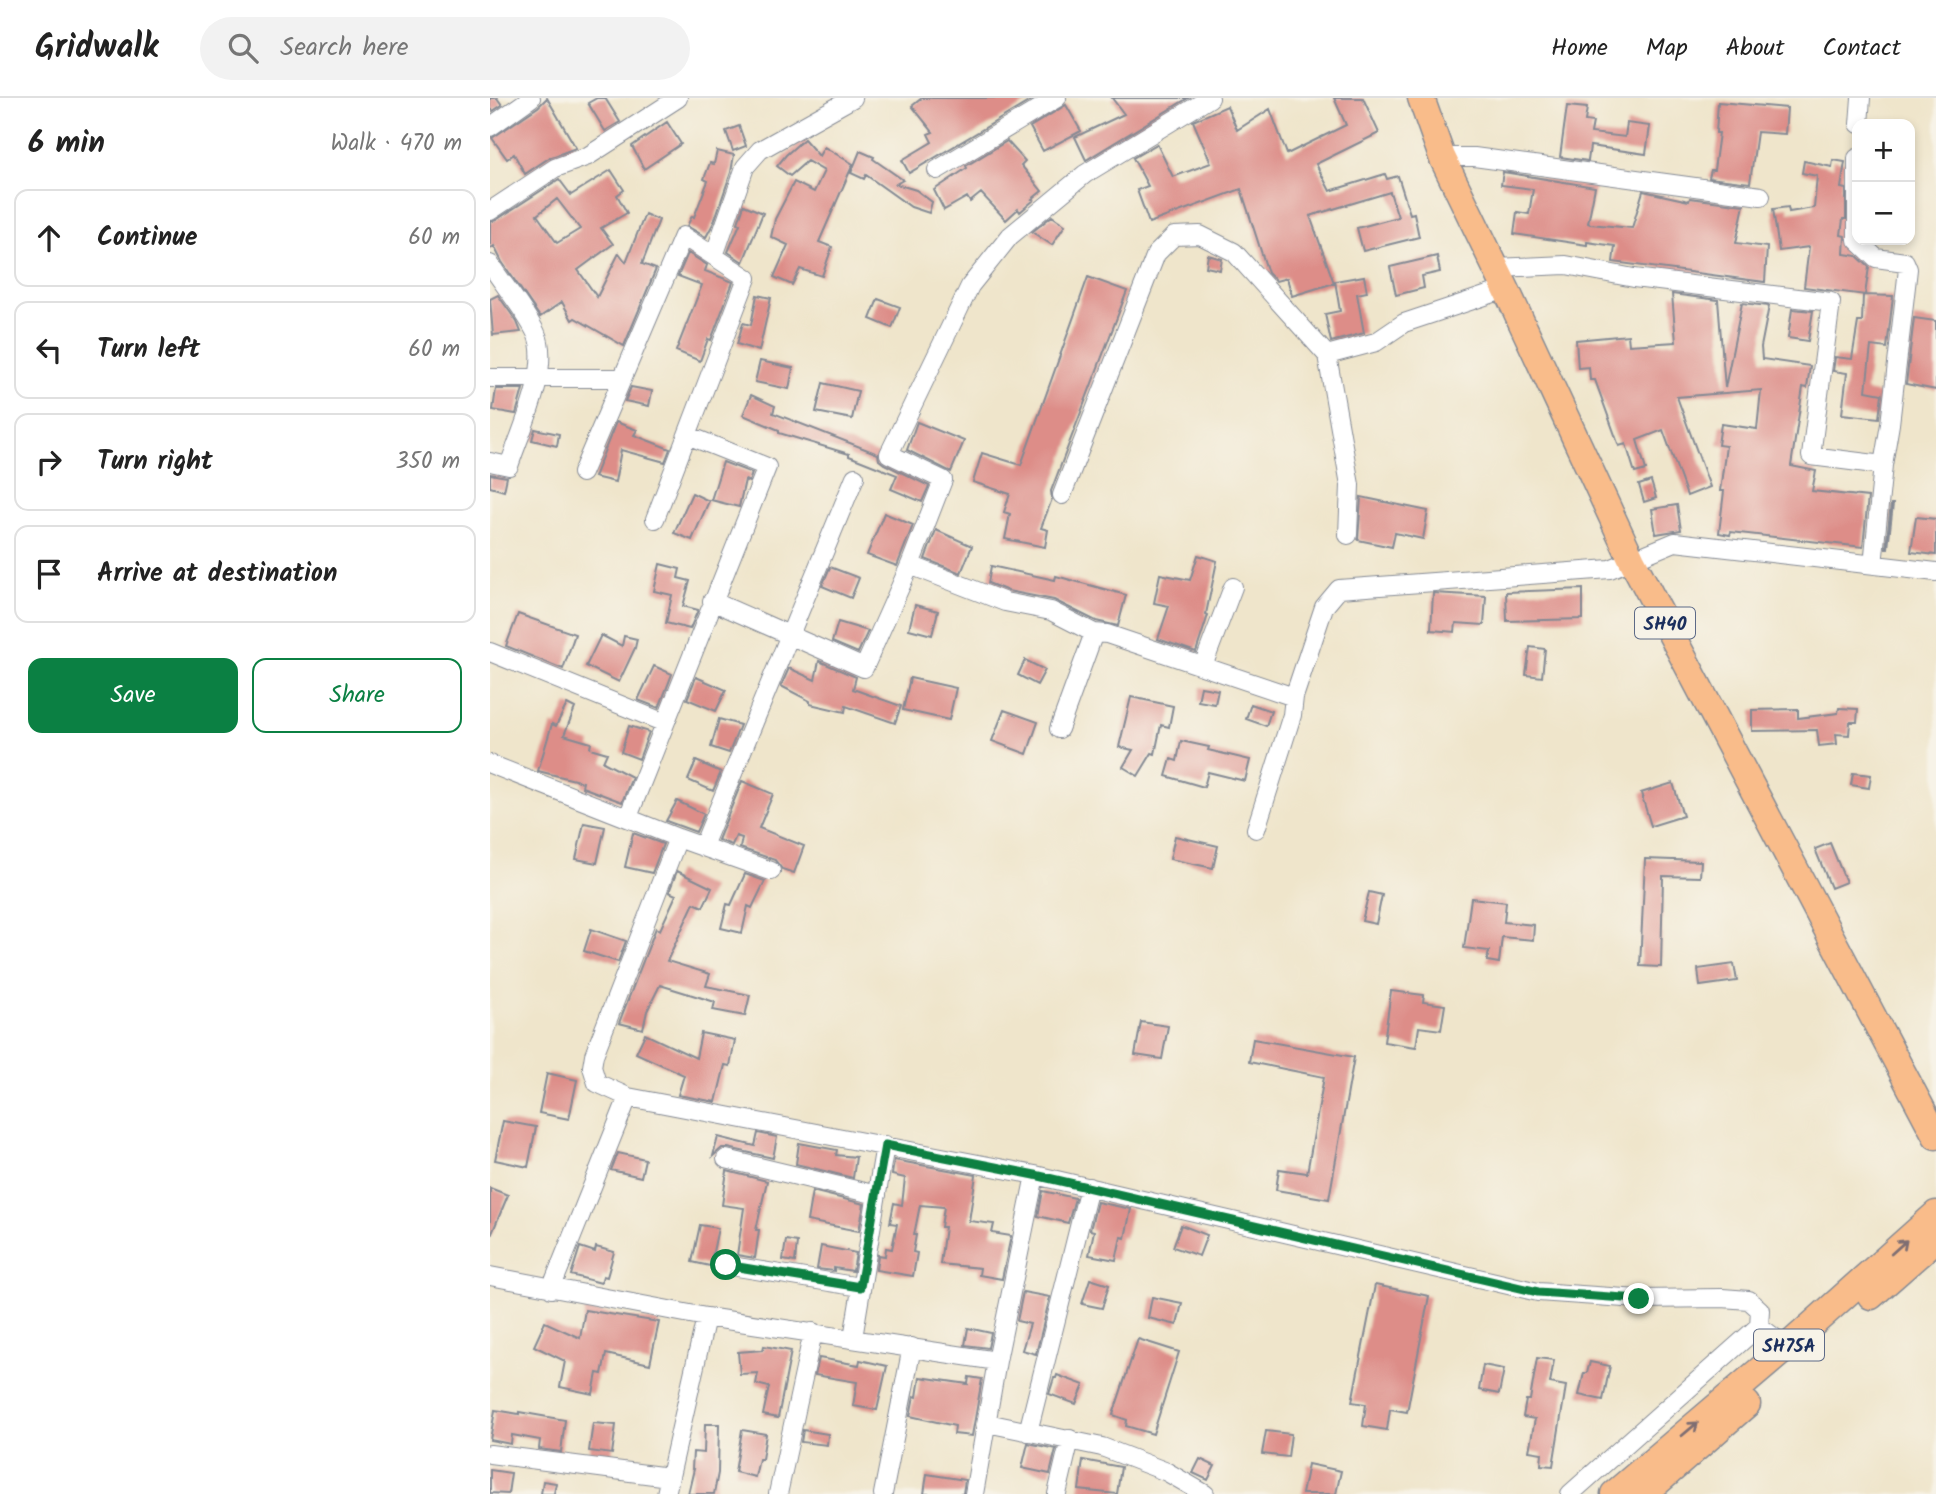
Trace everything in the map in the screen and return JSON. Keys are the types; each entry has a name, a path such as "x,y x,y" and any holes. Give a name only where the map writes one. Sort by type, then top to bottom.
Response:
{"main road":[{"name":"SH40","path":"1421,98 1442,157 1632,561 1936,1136"},
{"name":"SH75A","path":"1614,1494 1787,1347 1936,1214"},
{"path":"1646,1492 1936,1239"}],"street":[{"path":"490,127 531,98"},
{"path":"490,211 555,169 587,156 678,98"},
{"path":"714,256 745,167 761,150 853,98"},
{"path":"937,170 1057,98"},
{"path":"712,601 864,668 910,565 943,480 889,454 970,286 1010,236 1085,174 1210,98"},
{"path":"1859,119 1861,98"},
{"path":"1442,157 1474,157 1761,196"},
{"path":"1062,495 1156,254 1174,236 1200,235 1234,252 1327,355 1350,485 1348,536"},
{"path":"582,473 683,236 747,278 655,519"},
{"path":"1863,245 1876,258 1905,262 1908,269 1873,565"},
{"path":"490,264 536,333 540,346 539,377 509,466 490,462"},
{"path":"1327,355 1376,342 1404,323 1501,279 1566,265 1634,278 1831,302 1811,456 1883,465"},
{"path":"490,378 622,378"},
{"path":"628,817 767,467 687,435"},
{"path":"703,846 855,477"},
{"path":"1256,829 1292,715 1294,697 1324,607 1339,589 1610,569 1675,542 1936,572"},
{"path":"910,565 1005,601 1051,611 1094,633 1107,634 1294,697"},
{"path":"1203,666 1233,587"},
{"path":"1059,729 1094,633"},
{"path":"490,652 665,723"},
{"path":"490,764 678,838 771,870"},
{"path":"678,838 594,1055 592,1068 597,1083 628,1097 1035,1175 1538,1292 1639,1299 1749,1300 1760,1310 1759,1326 1570,1494"},
{"path":"551,1289 628,1097"},
{"path":"853,1338 885,1145"},
{"path":"726,1160 877,1195"},
{"path":"974,1494 997,1361 1035,1175"},
{"path":"1028,1432 1089,1187"},
{"path":"726,1265 860,1287"},
{"path":"490,1276 706,1317 997,1361"},
{"path":"490,1454 668,1485 706,1317"},
{"path":"1759,1326 1787,1347"},
{"path":"778,1494 813,1332"},
{"path":"883,1494 912,1347"},
{"path":"987,1423 1070,1438 1102,1447 1167,1472 1205,1494"},
{"path":"1057,1494 1070,1438"}],"building":[{"path":"490,98 497,98 502,105 493,111 490,108"},
{"path":"547,98 576,148 549,158 525,174 514,154 507,159 492,138"},
{"path":"597,98 605,98 620,122 605,131 588,103"},
{"path":"922,98 1035,98 909,173 902,160 932,142 928,134 933,132 912,106"},
{"path":"1112,98 1188,98 1086,160 1075,137 1124,114"},
{"path":"1334,98 1363,98 1379,133 1316,164 1330,191 1385,174 1387,179 1398,176 1410,214 1414,213 1419,237 1363,251 1357,228 1398,217 1390,192 1310,216 1334,283 1292,296 1287,278 1276,281 1268,273 1241,189 1149,223 1137,190 1148,186 1133,158 1157,144 1173,177 1211,163 1193,121 1227,106 1237,130 1270,109 1287,154 1346,125"},
{"path":"1718,102 1787,108 1785,134 1757,132 1750,183 1709,178 1711,170 1714,170 1719,133 1716,133"},
{"path":"1066,105 1081,131 1043,151 1030,127"},
{"path":"1567,106 1587,108 1585,121 1593,122 1591,133 1625,137 1627,123 1650,126 1646,154 1590,146 1588,161 1560,157"},
{"path":"667,122 681,144 644,169 632,146"},
{"path":"739,126 746,146 733,151 726,131"},
{"path":"804,139 819,156 824,147 853,164 819,242 832,247 822,276 800,269 792,285 774,277 788,245 771,237 775,219 794,182 814,192 824,171 807,161 790,176 777,166"},
{"path":"1007,141 1025,161 1021,165 1042,191 1032,199 1034,200 1006,220 981,193 970,202 967,197 944,210 934,190"},
{"path":"717,151 734,155 714,222 706,237 687,226 692,216 694,217 708,181 704,179 710,163 714,164"},
{"path":"860,151 874,157 873,159 903,180 896,184 916,190 932,202 929,213 911,207 866,175 864,179 851,173"},
{"path":"1833,160 1845,162 1841,188 1846,189 1846,219 1843,219 1841,235 1845,236 1844,254 1857,256 1869,267 1865,295 1804,287 1809,247 1779,251 1773,209 1788,207 1789,212 1814,208 1817,176 1802,173 1804,161 1832,167"},
{"path":"611,170 624,190 617,195 627,213 601,228 613,244 578,270 597,297 619,253 626,262 645,214 659,220 642,264 656,269 624,346 575,318 572,320 562,302 540,317 494,246 490,249 490,222 559,179 571,195","holes":["557,199 580,229 557,243 537,215"]},
{"path":"1503,172 1595,187 1588,223 1590,224 1632,228 1643,191 1689,201 1690,198 1744,205 1736,243 1767,247 1765,282 1613,262 1615,246 1587,242 1587,245 1514,234 1517,212 1529,214 1533,189 1501,185"},
{"path":"744,205 763,213 743,262 728,252 740,224 738,223"},
{"path":"1052,216 1065,225 1052,245 1032,232"},
{"path":"688,253 707,265 705,271 733,282 700,361 676,351 702,285 678,276"},
{"path":"1208,255 1222,259 1220,270 1206,267"},
{"path":"1437,256 1440,272 1422,276 1424,288 1396,295 1390,267"},
{"path":"1364,276 1367,292 1357,294 1364,333 1331,342 1325,314 1340,311 1335,281"},
{"path":"1088,277 1127,291 1051,491 1052,499 1041,528 1048,530 1045,547 1005,539 1010,514 1004,512 1010,494 973,482 982,453 1021,465"},
{"path":"1672,294 1718,300 1725,388 1742,303 1769,306 1761,347 1762,359 1810,366 1807,388 1803,387 1791,466 1816,471 1812,491 1868,497 1863,547 1731,532 1730,535 1719,533 1724,491 1720,491 1726,446 1718,445 1721,424 1757,429 1761,390 1677,397 1710,487 1687,496 1663,430 1637,440 1646,470 1635,473 1626,444 1619,446 1595,380 1590,380 1589,367 1578,368 1576,340 1628,335 1629,345 1676,342"},
{"path":"498,295 521,332 493,335 490,299"},
{"path":"757,295 771,298 759,351 737,344 743,323 751,325"},
{"path":"1863,295 1893,296 1887,348 1871,346 1866,391 1882,394 1879,418 1842,414 1847,373 1833,371 1835,357 1852,359 1858,322 1862,322"},
{"path":"878,299 900,307 892,328 870,319"},
{"path":"1792,309 1813,311 1808,341 1788,338"},
{"path":"1914,318 1936,321 1936,390 1906,384"},
{"path":"760,361 793,368 789,389 755,382"},
{"path":"823,383 858,391 852,419 816,412"},
{"path":"631,387 652,391 649,406 625,401"},
{"path":"496,389 523,389 516,414 493,410"},
{"path":"751,395 775,406 773,413 878,454 879,460 884,464 929,486 922,502 891,489 897,475 849,454 779,433 779,430 743,415"},
{"path":"616,422 637,430 634,435 670,449 665,462 621,450 615,482 594,477"},
{"path":"917,422 964,441 951,472 907,450"},
{"path":"535,429 559,434 557,446 532,440"},
{"path":"723,462 752,473 749,482 745,480 739,507 711,500"},
{"path":"490,474 507,477 504,491 490,487"},
{"path":"1651,481 1656,498 1644,502 1639,485"},
{"path":"692,493 709,501 692,540 674,533"},
{"path":"1361,497 1428,511 1423,539 1395,533 1392,547 1358,540"},
{"path":"1891,504 1893,504 1886,548"},
{"path":"1677,505 1681,530 1656,534 1652,509"},
{"path":"884,513 913,525 897,566 867,555"},
{"path":"1916,517 1936,519 1936,555 1911,552"},
{"path":"936,530 972,546 961,573 925,559"},
{"path":"1198,555 1217,561 1206,614 1208,615 1196,652 1158,639 1169,606 1154,603 1160,574 1190,580"},
{"path":"660,564 680,569 678,578 690,581 683,606 698,610 690,629 666,623 672,595 654,591"},
{"path":"991,566 1055,580 1056,576 1126,595 1118,626 1096,621 1054,600 1008,591 988,583"},
{"path":"830,567 859,578 851,598 822,586"},
{"path":"1583,589 1583,619 1507,621 1506,592"},
{"path":"1433,593 1486,596 1484,625 1456,623 1455,632 1431,630"},
{"path":"915,605 938,611 932,635 909,629"},
{"path":"518,614 575,634 563,669 506,646"},
{"path":"838,622 868,631 858,653 832,642"},
{"path":"601,635 622,646 624,636 637,639 619,682 586,666"},
{"path":"1530,647 1545,649 1542,677 1526,675"},
{"path":"1025,660 1045,670 1037,685 1018,675"},
{"path":"819,661 856,677 853,689 901,706 895,723 846,706 845,712 810,704 810,701 781,686 789,668 815,680"},
{"path":"654,666 672,674 659,708 638,700"},
{"path":"696,677 726,690 716,711 687,699"},
{"path":"910,678 956,688 949,720 903,710"},
{"path":"1201,687 1218,690 1215,704 1198,701"},
{"path":"1131,697 1173,706 1169,727 1161,725 1155,754 1152,753 1138,776 1123,767 1133,750 1119,747"},
{"path":"567,704 575,708 564,735 591,743 590,748 607,753 603,762 632,777 622,802 582,787 583,782 538,771 552,724 556,726"},
{"path":"1251,704 1271,711 1266,726 1246,719"},
{"path":"1839,708 1858,709 1857,722 1850,722 1849,735 1836,734 1837,744 1819,746 1817,730 1752,731 1752,710 1798,709 1798,718 1838,713"},
{"path":"1004,710 1038,722 1027,754 992,741"},
{"path":"719,719 740,725 729,753 711,747"},
{"path":"629,726 649,732 639,759 621,752"},
{"path":"1181,741 1250,760 1245,781 1208,772 1204,787 1166,776 1171,759 1177,761"},
{"path":"696,761 721,772 713,791 688,780"},
{"path":"1853,773 1871,775 1869,788 1851,785"},
{"path":"742,781 773,794 759,828 804,846 794,873 782,869 775,860 740,848 742,838 736,836 732,845 718,840"},
{"path":"1673,783 1683,816 1651,826 1641,793"},
{"path":"677,801 704,814 696,832 666,821"},
{"path":"584,823 605,827 597,863 576,859"},
{"path":"633,833 663,844 652,873 625,867"},
{"path":"1175,836 1218,846 1213,868 1170,859"},
{"path":"1830,843 1846,882 1831,888 1815,849"},
{"path":"1645,859 1701,861 1700,877 1663,876 1661,967 1640,966"},
{"path":"677,871 712,888 703,907 694,903 667,961 710,974 706,986 750,995 745,1016 713,1010 715,1002 660,985 647,1011 643,1029 619,1023 656,928 660,930 676,895 669,892"},
{"path":"745,874 765,881 752,908 748,906 742,933 721,928 727,904 731,905"},
{"path":"1369,892 1382,895 1376,924 1362,921"},
{"path":"1471,898 1506,902 1504,922 1534,925 1533,940 1502,937 1499,963 1487,961 1489,951 1464,948"},
{"path":"591,929 626,941 618,962 584,951"},
{"path":"1734,964 1737,981 1700,986 1698,969"},
{"path":"1391,991 1424,995 1423,1002 1445,1005 1441,1030 1419,1027 1416,1047 1384,1042"},
{"path":"1141,1022 1168,1026 1162,1059 1135,1055"},
{"path":"701,1033 735,1040 730,1066 725,1065 716,1102 678,1095 684,1075 636,1053 645,1034 696,1058"},
{"path":"1253,1039 1354,1057 1329,1199 1276,1190 1279,1169 1307,1173 1324,1077 1249,1062"},
{"path":"547,1073 577,1080 569,1119 539,1113"},
{"path":"503,1121 536,1127 528,1167 495,1160"},
{"path":"758,1133 777,1137 773,1158 728,1148 722,1148 713,1156 718,1137 755,1146"},
{"path":"799,1143 837,1150 836,1155 856,1157 853,1178 796,1164"},
{"path":"618,1153 645,1159 641,1177 611,1170"},
{"path":"894,1160 976,1175 969,1221 994,1224 992,1233 1011,1236 1002,1279 979,1275 980,1268 940,1264 945,1227 941,1227 944,1207 920,1205 914,1235 913,1252 917,1253 913,1276 876,1270 878,1255 885,1256 886,1248 892,1249 897,1224 890,1223 894,1203 902,1205 905,1178 892,1175"},
{"path":"727,1171 767,1181 756,1230 759,1230 755,1258 737,1255 744,1208 722,1205"},
{"path":"490,1188 508,1195 490,1238"},
{"path":"812,1191 864,1204 859,1231 807,1221"},
{"path":"1043,1191 1075,1198 1068,1223 1038,1216"},
{"path":"1097,1202 1131,1209 1125,1238 1121,1237 1116,1260 1089,1255 1094,1231 1090,1230"},
{"path":"700,1225 718,1228 710,1266 692,1262"},
{"path":"1181,1225 1207,1235 1199,1256 1173,1247"},
{"path":"786,1240 797,1242 795,1262 783,1260"},
{"path":"821,1246 856,1253 853,1271 817,1269"},
{"path":"580,1247 595,1252 596,1247 614,1252 607,1277 603,1276 601,1283 571,1275"},
{"path":"1090,1279 1109,1285 1102,1308 1082,1304"},
{"path":"1375,1285 1429,1296 1407,1412 1390,1409 1387,1430 1363,1426 1366,1404 1352,1402"},
{"path":"1023,1292 1050,1297 1036,1354 1022,1350 1030,1324 1017,1321"},
{"path":"1152,1297 1182,1303 1177,1325 1148,1318"},
{"path":"585,1310 659,1322 650,1364 606,1354 602,1374 597,1373 593,1394 560,1387 565,1361 534,1346 545,1322 580,1338"},
{"path":"968,1328 991,1333 988,1348 965,1345"},
{"path":"1138,1339 1179,1352 1153,1434 1126,1426 1127,1420 1113,1415"},
{"path":"764,1346 791,1351 778,1418 763,1415 769,1387 756,1384 758,1373 740,1374 738,1352 763,1350"},
{"path":"819,1358 859,1365 860,1360 887,1366 877,1410 853,1406 857,1382 815,1375"},
{"path":"1537,1358 1554,1360 1550,1383 1566,1386 1553,1466 1541,1465 1542,1453 1529,1451 1535,1419 1523,1417 1526,1400 1530,1400"},
{"path":"1590,1362 1610,1366 1603,1400 1579,1395 1584,1373 1587,1373"},
{"path":"1483,1365 1504,1369 1499,1394 1479,1390"},
{"path":"1057,1375 1084,1385 1076,1404 1049,1394"},
{"path":"920,1377 968,1384 969,1377 982,1379 972,1436 954,1434 955,1426 910,1416"},
{"path":"495,1410 565,1420 561,1452 539,1449 540,1440 512,1435 511,1444 490,1440"},
{"path":"593,1423 616,1425 612,1454 589,1451"},
{"path":"705,1424 719,1424 718,1473 714,1494 688,1494 694,1469 693,1452 704,1453"},
{"path":"742,1430 766,1434 762,1459 759,1459 755,1477 735,1472"},
{"path":"803,1430 828,1434 827,1445 801,1442"},
{"path":"1266,1431 1291,1434 1288,1457 1262,1454"},
{"path":"1028,1443 1056,1449 1050,1474 1022,1468"},
{"path":"1200,1459 1215,1466 1208,1480 1193,1473"},
{"path":"1083,1460 1121,1467 1117,1494 1079,1490"},
{"path":"1308,1464 1341,1471 1336,1494 1302,1494"},
{"path":"490,1470 511,1473 508,1494 490,1493"},
{"path":"927,1474 965,1480 963,1494 924,1494"},
{"path":"543,1481 556,1483 554,1494 541,1494"}],"route":[{"path":"726,1265 860,1287 885,1145 1035,1175 1538,1292 1639,1299"}]}
